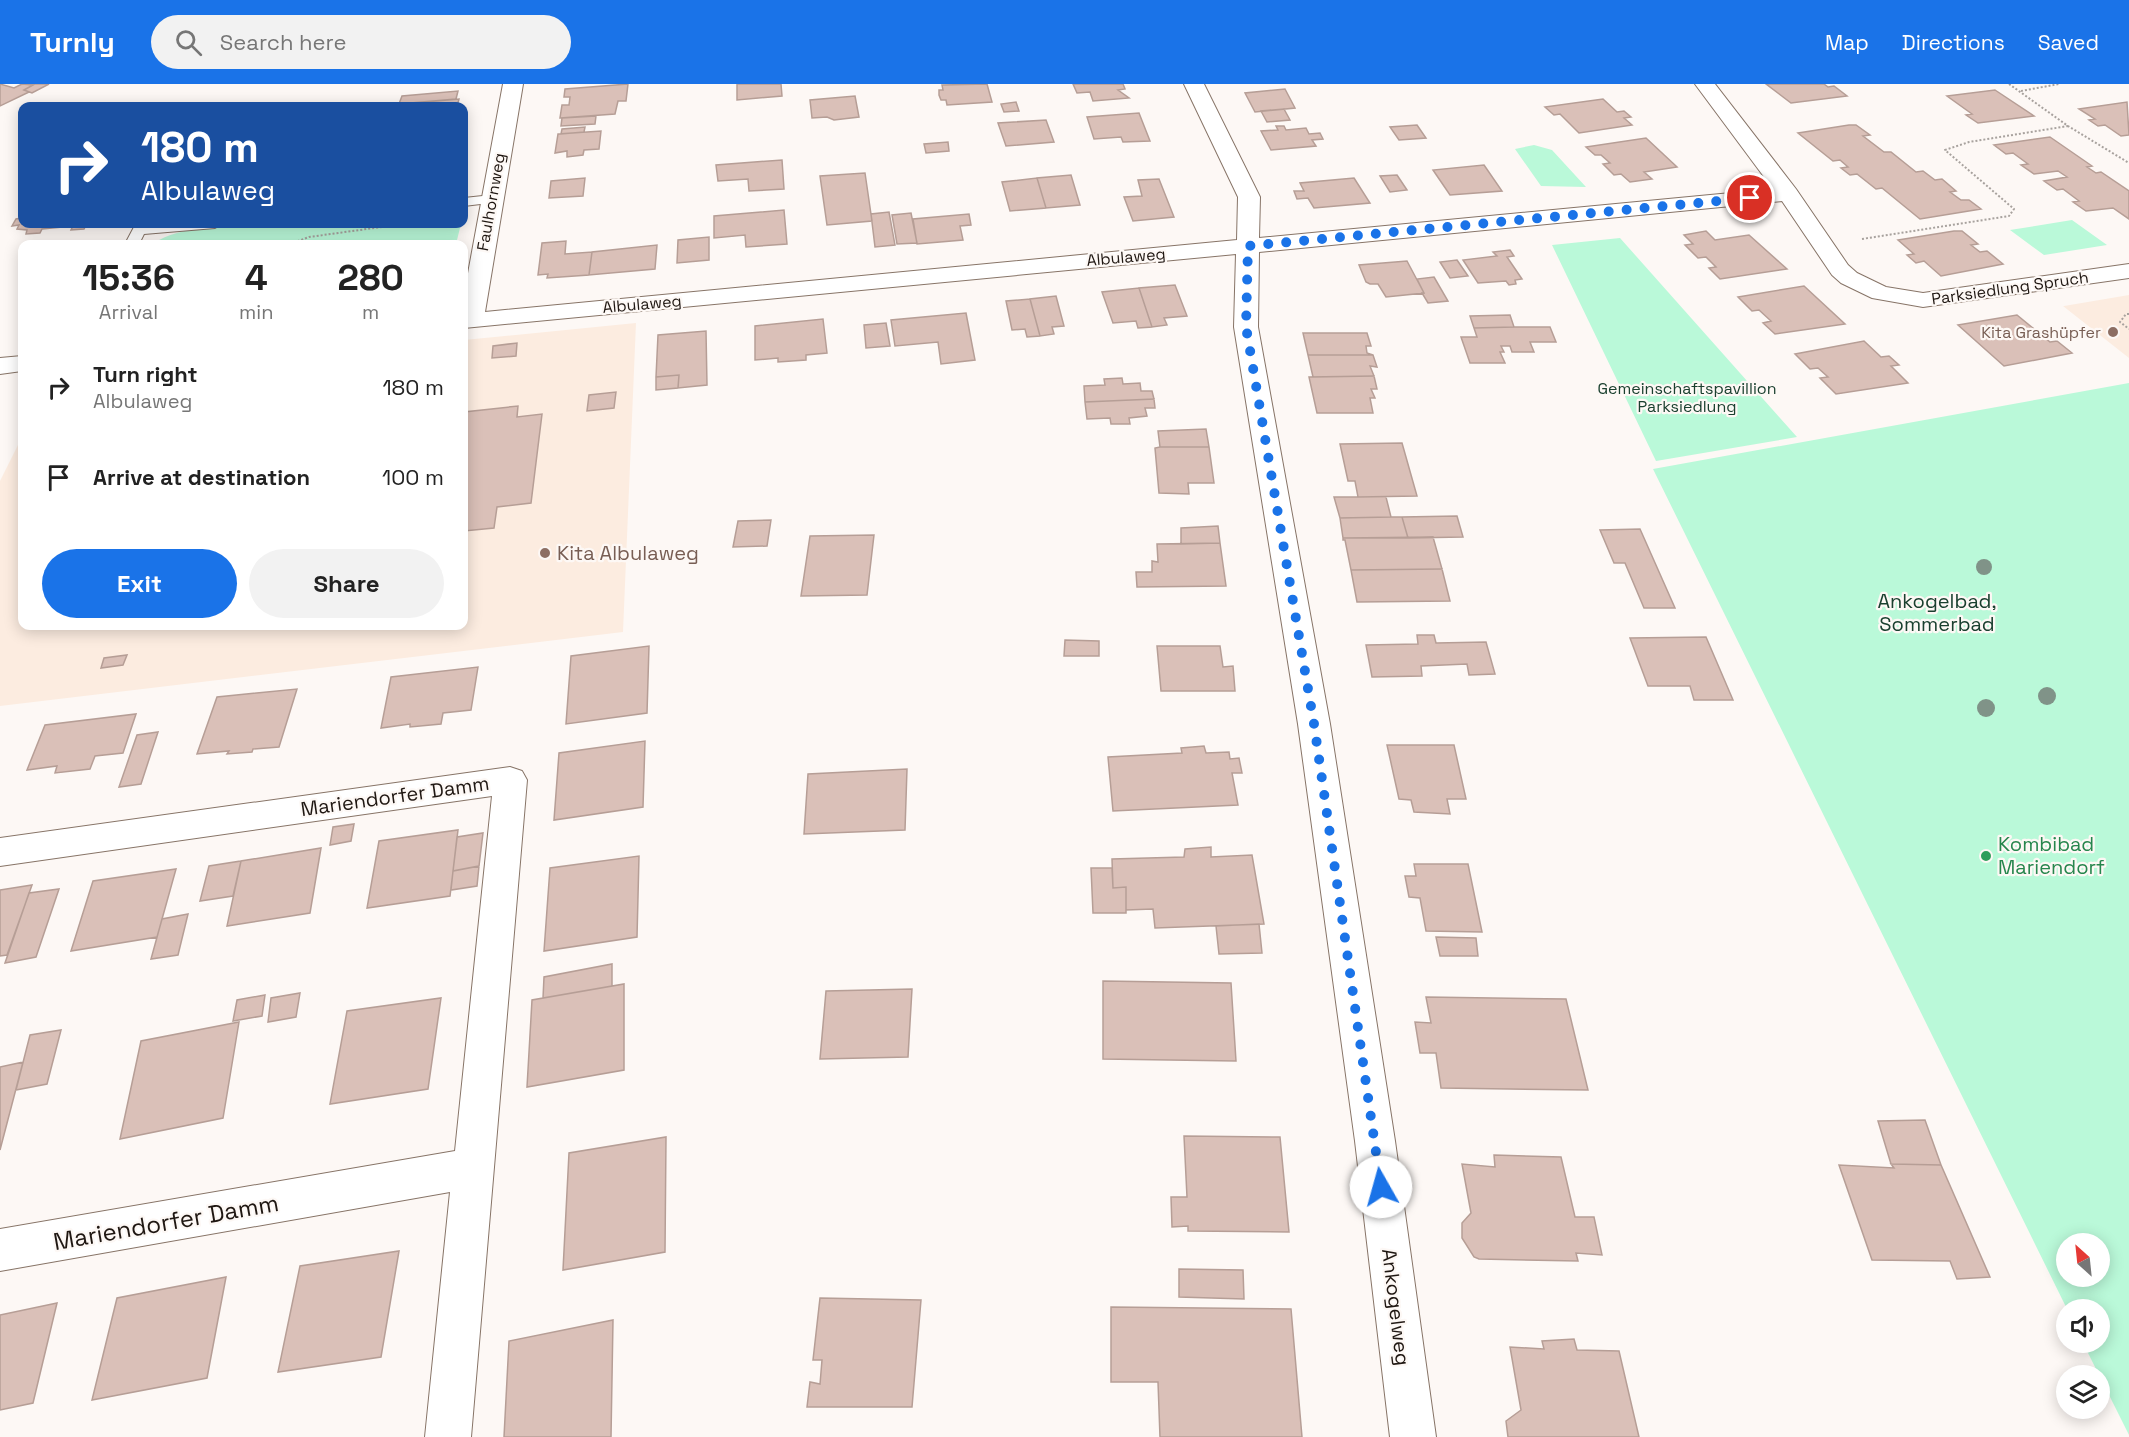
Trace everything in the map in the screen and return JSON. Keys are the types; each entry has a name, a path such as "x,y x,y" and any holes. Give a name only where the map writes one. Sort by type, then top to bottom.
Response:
{"street":[{"name":"Faulhornweg","path":"468,316 513,84"},
{"name":"Ankogelweg","path":"1194,84 1249,197 1246,327 1316,736 1375,1142 1413,1437"},
{"name":"Parksiedlung Spruch","path":"1705,84 1788,194 1840,270 1849,278 1880,293 1923,300 2129,271"},
{"name":"Albulaweg","path":"468,321 1788,194"},
{"path":"0,366 18,364"},
{"name":"Mariendorfer Damm","path":"0,852 510,780 448,1437"},
{"name":"Mariendorfer Damm","path":"0,1250 473,1168"}],"lane":[{"path":"468,202 492,199"},
{"path":"134,240 139,230 164,228"}],"path":[{"path":"2009,84 2068,126 2129,163"},
{"path":"2020,92 2059,84"},
{"path":"1862,238 2009,216 2014,209 1945,150 1969,142 2068,126"},
{"path":"301,240 374,228"},
{"path":"2129,314 2120,322 2129,329"}],"shaded area":[{"name":"Kita Grashüpfer","path":"2129,295 2129,358 2063,306 2064,306"},
{"name":"Kita Albulaweg","path":"636,323 623,632 0,706 0,481 18,445 18,630 468,630 468,340"}],"green space":[{"path":"1534,145 1552,150 1586,187 1541,186 1515,149"},
{"path":"2072,220 2107,245 2044,255 2010,230"},
{"path":"207,228 460,228 457,240 160,240 189,230"},
{"name":"Gemeinschaftspavillion Parksiedlung","path":"1620,238 1797,437 1656,461 1552,245"},
{"name":"Ankogelbad, Sommerbad","path":"2129,383 2129,1435 2110,1397 2110,1365 2094,1365 2088,1353 2110,1353 2110,1299 2062,1299 2056,1287 2110,1287 2110,1233 2056,1233 2056,1287 1653,469"}],"building":[{"path":"0,84 14,88 22,84 33,85 24,90 29,92 0,106"},
{"path":"27,84 49,84 32,93 24,90 33,85"},
{"path":"628,84 626,101 618,101 615,114 560,118 562,105 569,105 570,97 564,97 565,89"},
{"path":"737,84 781,84 782,96 737,100"},
{"path":"987,84 992,102 947,105 946,100 941,100 939,95 939,90 943,90 942,85"},
{"path":"1073,84 1123,84 1125,89 1118,90 1129,98 1093,101 1090,92 1077,93"},
{"path":"1766,84 1824,84 1828,87 1834,86 1847,96 1791,103"},
{"path":"1285,89 1295,108 1255,112 1245,93"},
{"path":"1995,90 2034,116 1978,123 1966,115 1972,114 1947,96"},
{"path":"458,91 456,99 400,102 402,96"},
{"path":"855,96 859,117 834,120 827,117 812,118 810,100"},
{"path":"459,99 458,102 425,102"},
{"path":"1603,99 1617,112 1624,111 1631,117 1624,118 1632,125 1579,133 1560,114 1554,115 1545,107"},
{"path":"1016,102 1019,111 1004,112 1001,104"},
{"path":"2127,102 2129,135 2121,136 2105,125 2098,126 2089,120 2095,119 2079,109"},
{"path":"1284,109 1290,120 1267,122 1261,111"},
{"path":"1139,113 1150,141 1123,142 1121,137 1094,139 1087,117"},
{"path":"596,116 595,124 561,126 562,118"},
{"path":"1046,120 1054,142 1006,146 998,123"},
{"path":"1417,125 1426,138 1399,140 1390,127"},
{"path":"1856,125 1870,135 1863,136 1884,152 1891,152 1916,172 1923,171 1935,180 1942,179 1956,191 1950,192 1961,200 1969,200 1981,209 1920,219 1882,188 1876,189 1857,174 1850,175 1841,168 1848,167 1840,160 1833,161 1798,133"},
{"path":"1276,126 1284,126 1286,130 1306,128 1309,134 1320,133 1323,139 1312,140 1316,146 1271,150 1261,131 1278,130"},
{"path":"585,127 584,132 561,134 562,129"},
{"path":"601,131 599,149 584,150 583,155 567,157 567,151 555,153 558,134"},
{"path":"2050,137 2092,166 2087,167 2096,173 2101,172 2129,191 2129,219 2113,208 2086,211 2073,202 2079,201 2063,189 2057,190 2044,181 2067,177 2058,171 2034,174 2021,165 2028,164 2013,153 2006,154 1994,145"},
{"path":"1646,138 1677,167 1644,172 1652,179 1630,182 1621,174 1614,175 1603,164 1610,163 1586,147"},
{"path":"948,142 949,151 926,153 924,144"},
{"path":"782,160 784,189 749,191 748,179 718,181 716,165"},
{"path":"1484,165 1502,191 1450,195 1433,170"},
{"path":"865,173 872,221 827,225 820,176"},
{"path":"1071,175 1080,205 1046,208 1037,178"},
{"path":"1397,175 1407,190 1390,192 1380,176"},
{"path":"585,178 583,196 549,198 551,181"},
{"path":"1037,178 1046,208 1010,211 1002,182"},
{"path":"1354,178 1370,203 1314,208 1308,198 1297,199 1294,191 1304,191 1300,183"},
{"path":"1159,179 1174,217 1133,221 1124,197 1142,196 1138,180"},
{"path":"784,210 787,244 746,247 745,235 714,238 714,216"},
{"path":"889,212 895,245 875,247 871,214"},
{"path":"911,213 917,243 897,244 892,215"},
{"path":"969,214 971,225 960,226 963,240 917,244 913,219"},
{"path":"18,219 18,225 12,226"},
{"path":"18,227 52,228 42,229 40,233 26,234 27,230 17,229"},
{"path":"1706,231 1715,240 1749,235 1787,269 1720,279 1709,268 1716,267 1706,257 1698,258 1685,245 1693,244 1684,235"},
{"path":"1962,231 1978,244 1971,245 1980,252 1987,251 2003,264 1941,276 1924,261 1916,263 1907,255 1914,254 1898,240"},
{"path":"709,237 709,260 677,263 678,240"},
{"path":"566,241 565,254 592,252 589,275 547,278 548,274 538,275 542,243"},
{"path":"657,245 655,269 589,275 592,252"},
{"path":"1510,250 1514,256 1507,257 1522,279 1515,280 1516,284 1509,285 1506,281 1478,283 1463,260 1497,256 1493,252"},
{"path":"1457,260 1468,276 1450,278 1440,262"},
{"path":"1407,261 1424,293 1386,297 1378,284 1366,282 1359,265"},
{"path":"1434,277 1448,301 1428,303 1422,293 1424,293 1417,279"},
{"path":"1175,285 1187,316 1164,318 1167,325 1152,327 1139,288"},
{"path":"1804,286 1845,324 1775,334 1763,323 1771,321 1759,310 1752,311 1738,297"},
{"path":"1139,288 1152,327 1138,328 1136,321 1113,323 1102,292"},
{"path":"1056,296 1064,326 1052,327 1054,334 1040,336 1030,299"},
{"path":"1030,299 1040,336 1027,337 1025,329 1012,330 1006,301"},
{"path":"966,313 975,360 941,364 938,342 895,346 891,320"},
{"path":"1510,315 1514,327 1474,328 1470,316"},
{"path":"2017,315 2050,342 2057,341 2072,353 2004,366 1958,325"},
{"path":"823,319 827,353 806,355 806,360 778,362 778,358 755,360 755,326"},
{"path":"886,323 890,346 866,348 864,325"},
{"path":"1550,327 1556,342 1530,342 1534,352 1512,352 1510,346 1501,346 1504,352 1500,352 1505,363 1470,363 1461,337 1477,337 1474,328"},
{"path":"706,331 707,385 678,388 679,375 656,377 658,335"},
{"path":"1303,333 1367,333 1371,346 1366,346 1367,353 1373,355 1308,355"},
{"path":"1864,341 1881,357 1889,356 1899,365 1891,366 1908,383 1836,394 1820,378 1828,377 1818,368 1810,369 1795,354"},
{"path":"517,343 516,356 492,358 493,346"},
{"path":"1308,355 1373,355 1377,367 1370,366 1374,376 1313,377"},
{"path":"679,375 678,388 656,390 656,377"},
{"path":"1374,376 1377,389 1371,389 1375,398 1370,398 1373,413 1317,413 1309,377"},
{"path":"1122,378 1123,384 1140,383 1141,391 1152,391 1154,399 1085,402 1084,386 1105,385 1104,379"},
{"path":"616,392 614,408 587,411 589,395"},
{"path":"1154,399 1155,408 1145,408 1147,416 1129,418 1130,424 1111,424 1110,418 1087,419 1085,402"},
{"path":"518,406 517,417 542,414 531,503 497,507 494,528 468,531 468,412"},
{"path":"1206,429 1209,447 1160,447 1158,431"},
{"path":"1402,443 1417,496 1358,497 1355,481 1348,481 1340,444"},
{"path":"1209,447 1214,483 1188,483 1189,494 1159,493 1155,448"},
{"path":"1334,497 1386,497 1391,517 1340,518"},
{"path":"1457,516 1463,537 1408,538 1402,517"},
{"path":"1402,517 1408,538 1343,538 1340,518"},
{"path":"771,520 767,546 733,547 738,521"},
{"path":"1218,526 1220,543 1181,544 1181,528"},
{"path":"1640,529 1675,608 1644,608 1625,563 1614,563 1600,530"},
{"path":"874,535 867,595 801,596 810,536"},
{"path":"1433,537 1442,569 1351,570 1345,540 1343,540 1343,538"},
{"path":"1220,543 1226,586 1137,587 1136,572 1152,572 1152,561 1158,562 1157,544"},
{"path":"1442,569 1450,601 1357,602 1351,570"},
{"path":"1417,635 1434,635 1436,643 1486,642 1495,674 1469,675 1467,664 1421,666 1422,676 1372,677 1366,645 1418,644"},
{"path":"1706,637 1733,700 1694,700 1690,686 1648,686 1630,638"},
{"path":"1065,640 1099,641 1099,656 1064,656"},
{"path":"649,646 647,713 566,724 571,656"},
{"path":"1157,646 1220,646 1223,667 1233,666 1235,691 1161,691"},
{"path":"127,655 123,665 101,668 104,658"},
{"path":"478,667 471,710 443,713 441,724 410,727 410,724 381,728 391,677"},
{"path":"297,689 279,747 253,749 252,752 227,754 229,751 197,754 217,697"},
{"path":"136,714 123,753 95,756 90,769 55,773 57,766 27,770 45,725"},
{"path":"158,732 141,784 119,787 137,735"},
{"path":"645,741 643,807 554,820 559,753"},
{"path":"1387,745 1454,745 1466,799 1447,799 1450,814 1414,812 1411,800 1399,799"},
{"path":"1204,746 1206,753 1229,752 1230,759 1239,758 1242,773 1232,773 1238,805 1113,811 1108,757 1182,753 1181,748"},
{"path":"907,769 905,830 804,834 808,774"},
{"path":"354,824 351,841 330,845 333,827"},
{"path":"458,830 450,896 367,908 379,841"},
{"path":"483,833 479,866 453,871 457,837"},
{"path":"1211,847 1211,857 1252,855 1264,924 1155,928 1153,909 1126,910 1126,887 1113,888 1112,859 1184,857 1185,849"},
{"path":"321,848 310,913 227,926 241,861"},
{"path":"639,856 637,937 544,951 550,868"},
{"path":"241,861 233,896 200,901 209,866"},
{"path":"1414,864 1468,864 1482,932 1426,931 1420,898 1409,897 1405,876 1416,876"},
{"path":"479,866 477,886 451,890 453,871"},
{"path":"1091,868 1112,868 1113,888 1126,887 1126,913 1093,913"},
{"path":"176,869 157,937 71,951 93,881"},
{"path":"32,885 7,955 0,956 0,890"},
{"path":"59,889 36,957 5,963 29,893"},
{"path":"188,914 178,955 151,959 162,919"},
{"path":"1259,924 1262,953 1219,954 1216,926"},
{"path":"1436,937 1476,938 1478,956 1440,956"},
{"path":"612,964 612,986 543,998 544,977"},
{"path":"1103,981 1231,983 1236,1061 1103,1059"},
{"path":"624,984 624,1070 527,1087 532,1000"},
{"path":"912,989 908,1057 820,1059 826,991"},
{"path":"300,993 296,1017 268,1022 271,998"},
{"path":"265,995 262,1016 233,1021 237,1000"},
{"path":"1426,997 1566,999 1588,1090 1441,1088 1436,1053 1420,1053 1415,1022 1431,1023"},
{"path":"441,998 428,1089 330,1104 347,1011"},
{"path":"239,1022 223,1118 120,1139 141,1041"},
{"path":"61,1030 47,1084 16,1090 30,1035"},
{"path":"23,1062 0,1150 0,1067"},
{"path":"1925,1120 1941,1165 1891,1164 1878,1121"},
{"path":"1184,1136 1280,1137 1289,1232 1188,1231 1188,1226 1172,1227 1171,1197 1187,1197"},
{"path":"666,1137 665,1252 563,1270 569,1153"},
{"path":"1494,1155 1561,1157 1575,1217 1594,1217 1602,1255 1576,1253 1578,1261 1479,1259 1474,1257 1462,1238 1462,1223 1471,1213 1462,1164 1495,1167"},
{"path":"1891,1164 1941,1165 1990,1277 1957,1279 1950,1261 1872,1260 1839,1165 1894,1168"},
{"path":"399,1251 381,1357 278,1372 300,1266"},
{"path":"1179,1269 1243,1270 1244,1299 1179,1297"},
{"path":"226,1277 207,1378 92,1400 117,1298"},
{"path":"820,1298 921,1300 912,1407 807,1407 810,1382 820,1384 822,1360 813,1360"},
{"path":"57,1303 33,1403 0,1410 0,1315"},
{"path":"1111,1307 1291,1309 1302,1437 1160,1437 1158,1382 1111,1382"},
{"path":"613,1320 611,1437 504,1437 509,1341"},
{"path":"1574,1339 1577,1350 1619,1351 1639,1437 1508,1437 1506,1421 1521,1410 1510,1347 1544,1349 1542,1341"}],"place":[{"name":"Kita Grashüpfer","path":"2113,332"},
{"name":"Kita Albulaweg","path":"545,553"},
{"name":"Kombibad Mariendorf","path":"1986,856"}],"route":[{"path":"1381,1187 1314,724 1246,327 1248,246 1750,198"}]}
